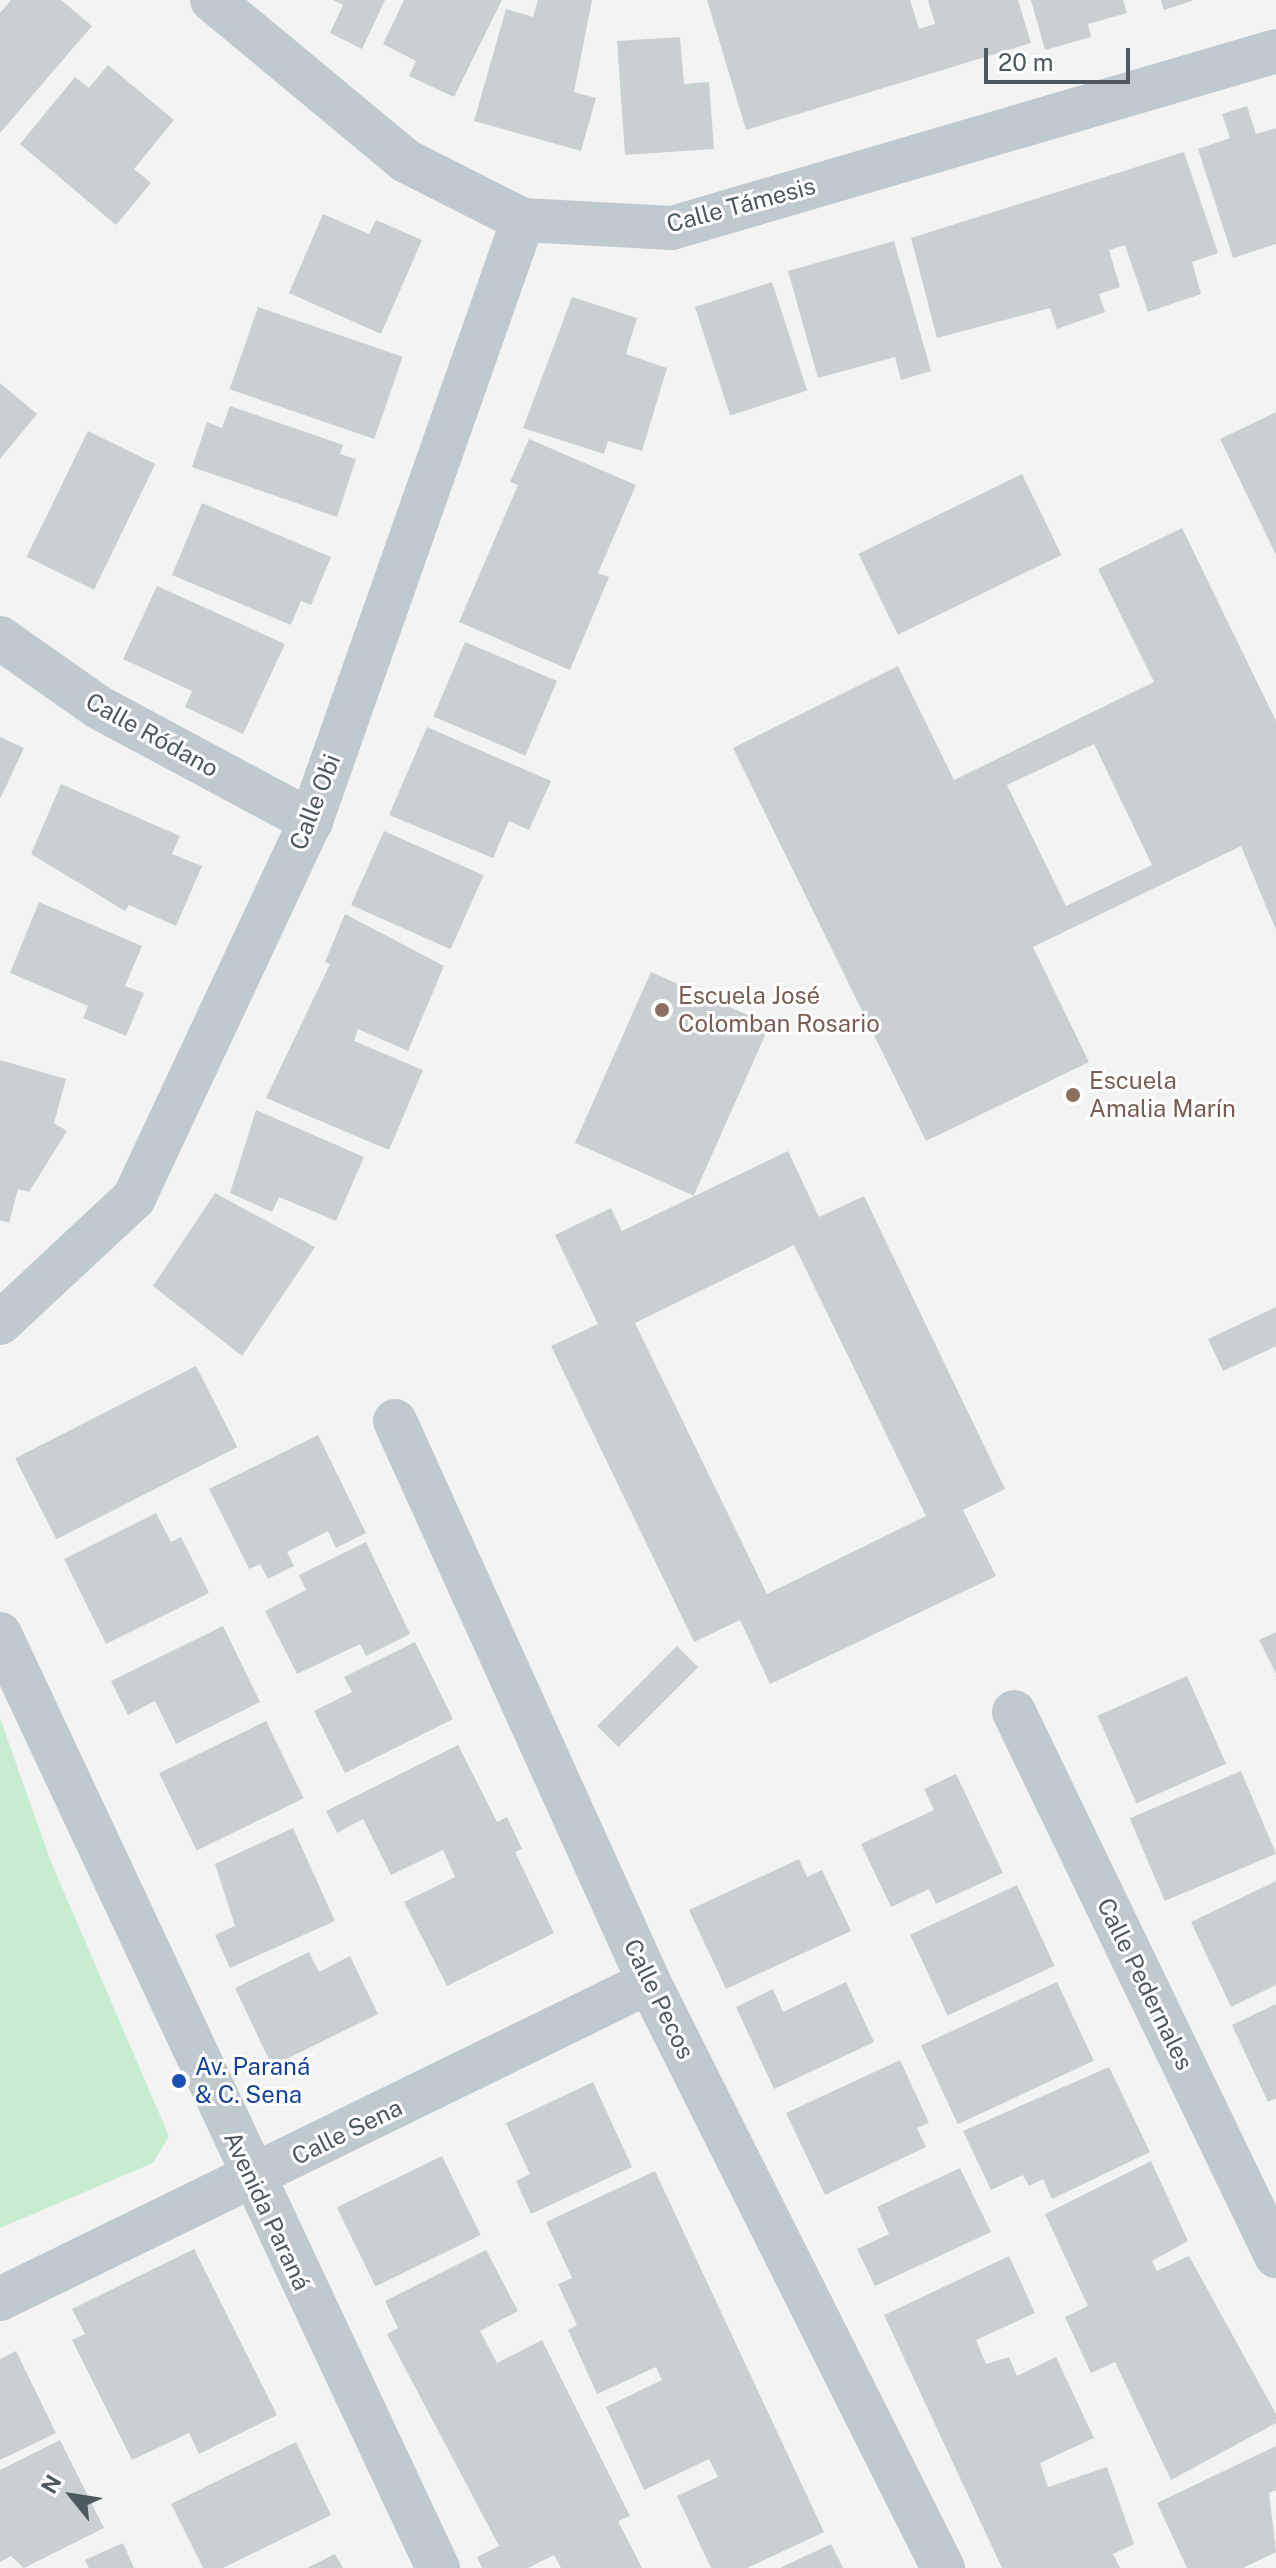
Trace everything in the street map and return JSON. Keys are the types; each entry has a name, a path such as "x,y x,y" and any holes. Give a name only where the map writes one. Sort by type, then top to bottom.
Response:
{"street":[{"name":"Calle Támesis","path":"212,0 406,161 523,220 672,228 1276,51"},
{"name":"Calle Obi","path":"0,1323 134,1198 311,821 523,220"},
{"name":"Calle Ródano","path":"0,638 98,707 311,821"},
{"name":"Calle Pecos","path":"395,1421 649,1982 943,2568"},
{"name":"Avenida Paraná","path":"0,1634 251,2179 438,2568"},
{"name":"Calle Pedernales","path":"1014,1712 1276,2256"},
{"name":"Calle Sena","path":"0,2299 649,1982"}],"green space":[{"path":"0,1718 51,1862 169,2136 153,2163 0,2228"}],"building":[{"path":"11,0 61,0 92,26 0,133 0,13"},
{"path":"333,0 385,0 362,49 330,33 343,5"},
{"path":"404,0 502,0 454,97 409,76 416,61 383,44"},
{"path":"538,0 592,0 574,92 596,98 581,151 474,121 506,9 533,17"},
{"path":"707,0 910,0 919,29 935,24 928,0 1018,0 1031,43 746,130"},
{"path":"1031,0 1123,0 1127,13 1088,24 1091,37 1045,50"},
{"path":"1161,0 1191,0 1192,1 1164,10"},
{"path":"680,37 684,84 709,82 714,149 625,155 617,41"},
{"path":"108,65 174,120 134,169 151,183 116,225 20,144 75,77 89,88"},
{"path":"1247,106 1256,134 1276,128 1276,244 1233,258 1198,149 1230,138 1222,114"},
{"path":"1184,152 1218,253 1192,262 1201,294 1148,312 1125,245 1109,250 1120,287 1099,294 1105,312 1057,329 1050,308 937,338 911,238"},
{"path":"323,214 369,234 376,220 422,240 381,334 289,293"},
{"path":"894,241 931,371 901,380 895,357 818,378 788,271"},
{"path":"772,282 807,390 730,415 695,307"},
{"path":"572,297 637,318 626,354 667,368 642,451 608,441 604,454 523,428"},
{"path":"258,307 403,357 374,439 230,389"},
{"path":"0,383 37,414 0,459"},
{"path":"230,406 343,445 340,454 356,459 337,517 192,467 207,422 222,428"},
{"path":"1276,412 1276,555 1220,439"},
{"path":"88,431 155,464 94,590 27,557"},
{"path":"529,439 636,485 598,573 609,577 570,670 459,622 518,485 510,482"},
{"path":"1022,474 1061,555 898,635 858,554"},
{"path":"202,503 331,557 311,605 301,601 291,625 172,575"},
{"path":"1182,528 1276,721 1276,930 1241,846 1033,947 1089,1062 926,1141 733,748 898,666 954,780 1154,682 1098,569","holes":["1094,744 1152,865 1066,906 1007,785"]},
{"path":"157,586 285,644 243,734 185,707 192,691 123,659"},
{"path":"465,642 557,681 525,756 433,717"},
{"path":"427,727 551,781 529,830 509,821 493,858 389,815"},
{"path":"0,737 24,748 0,799"},
{"path":"61,784 180,836 172,854 202,866 176,926 129,905 125,911 31,854"},
{"path":"384,831 484,875 451,949 351,905"},
{"path":"39,902 142,946 125,986 144,993 126,1036 83,1018 88,1006 10,973"},
{"path":"345,914 444,966 408,1051 358,1029 354,1041 423,1070 389,1150 266,1098 330,964 325,962"},
{"path":"651,972 770,1025 694,1196 575,1143"},
{"path":"0,1060 66,1079 54,1123 67,1131 29,1192 18,1189 9,1223 0,1220"},
{"path":"256,1110 364,1157 336,1221 279,1197 272,1212 230,1193"},
{"path":"788,1151 819,1217 864,1196 1005,1489 963,1510 996,1576 770,1684 740,1620 694,1642 551,1346 598,1324 555,1235 611,1208 622,1231","holes":["794,1245 926,1516 767,1594 635,1323"]},
{"path":"215,1193 315,1247 242,1356 153,1286"},
{"path":"1276,1307 1276,1346 1223,1371 1208,1339"},
{"path":"196,1366 237,1447 56,1539 15,1458"},
{"path":"318,1435 366,1533 336,1548 328,1531 287,1552 294,1566 268,1579 260,1564 249,1569 209,1489"},
{"path":"156,1513 171,1542 181,1537 209,1593 106,1644 64,1559"},
{"path":"366,1542 410,1634 366,1656 360,1644 297,1674 265,1611 306,1590 299,1575"},
{"path":"223,1626 260,1702 176,1744 155,1701 128,1715 111,1681"},
{"path":"1276,1632 1276,1674 1259,1640"},
{"path":"415,1642 453,1719 345,1773 314,1711 352,1692 344,1677"},
{"path":"677,1646 698,1667 618,1747 597,1726"},
{"path":"1187,1676 1226,1764 1137,1804 1097,1716"},
{"path":"266,1721 304,1798 197,1850 159,1773"},
{"path":"458,1745 497,1822 507,1817 522,1849 515,1852 554,1933 447,1986 404,1902 455,1877 443,1850 391,1875 363,1819 337,1833 326,1811"},
{"path":"1241,1771 1276,1854 1165,1901 1130,1818"},
{"path":"956,1774 1003,1873 936,1904 929,1889 891,1907 861,1844 934,1810 924,1789"},
{"path":"293,1828 335,1921 230,1968 215,1935 235,1926 215,1864"},
{"path":"799,1859 807,1877 822,1870 851,1931 726,1989 689,1910"},
{"path":"1276,1881 1276,1985 1231,2007 1191,1922"},
{"path":"1017,1885 1055,1966 948,2016 910,1935"},
{"path":"309,1952 319,1972 350,1956 378,2014 272,2066 235,1988"},
{"path":"846,1982 874,2042 774,2089 736,2007 773,1989 783,2012"},
{"path":"1057,1982 1094,2061 958,2124 921,2045"},
{"path":"1276,2004 1276,2098 1268,2102 1232,2025"},
{"path":"900,2060 929,2123 917,2128 926,2147 825,2195 786,2113"},
{"path":"1109,2067 1150,2152 1052,2199 1043,2179 1029,2186 1023,2175 991,2190 963,2131"},
{"path":"593,2082 632,2167 531,2214 516,2181 530,2174 506,2123"},
{"path":"442,2156 481,2235 375,2286 337,2207"},
{"path":"1151,2161 1188,2241 1152,2261 1157,2271 1189,2256 1276,2414 1276,2423 1171,2480 1115,2362 1091,2373 1065,2317 1088,2306 1045,2214"},
{"path":"960,2168 991,2232 875,2286 857,2249 889,2234 877,2207"},
{"path":"655,2171 824,2532 747,2568 711,2568 677,2496 718,2477 709,2459 644,2490 606,2407 662,2380 656,2367 597,2394 568,2330 577,2325 558,2284 572,2278 546,2222"},
{"path":"194,2249 277,2415 199,2454 189,2433 132,2460 72,2340 85,2334 72,2309"},
{"path":"486,2250 518,2311 480,2331 497,2363 542,2340 630,2516 618,2521 642,2568 561,2568 554,2555 528,2568 482,2568 477,2557 499,2546 387,2334 398,2328 385,2301"},
{"path":"1009,2256 1035,2313 976,2340 986,2364 1009,2357 1017,2376 1056,2357 1094,2438 1040,2463 1048,2487 1107,2467 1134,2544 1113,2554 1120,2568 1002,2568 884,2315"},
{"path":"16,2351 56,2433 0,2460 0,2359"},
{"path":"60,2440 104,2528 24,2568 11,2556 0,2562 0,2470"},
{"path":"296,2442 331,2515 223,2568 203,2568 171,2504"},
{"path":"1276,2446 1276,2490 1269,2493 1276,2552 1243,2568 1187,2568 1157,2503"},
{"path":"123,2543 134,2568 89,2568 85,2560"},
{"path":"831,2544 843,2568 780,2568"},
{"path":"335,2554 343,2568 307,2568"}],"place":[{"name":"Escuela José Colomban Rosario","path":"662,1010"},
{"name":"Escuela Amalia Marín","path":"1073,1095"},
{"name":"Av. Paraná & C. Sena","path":"179,2081"}]}
